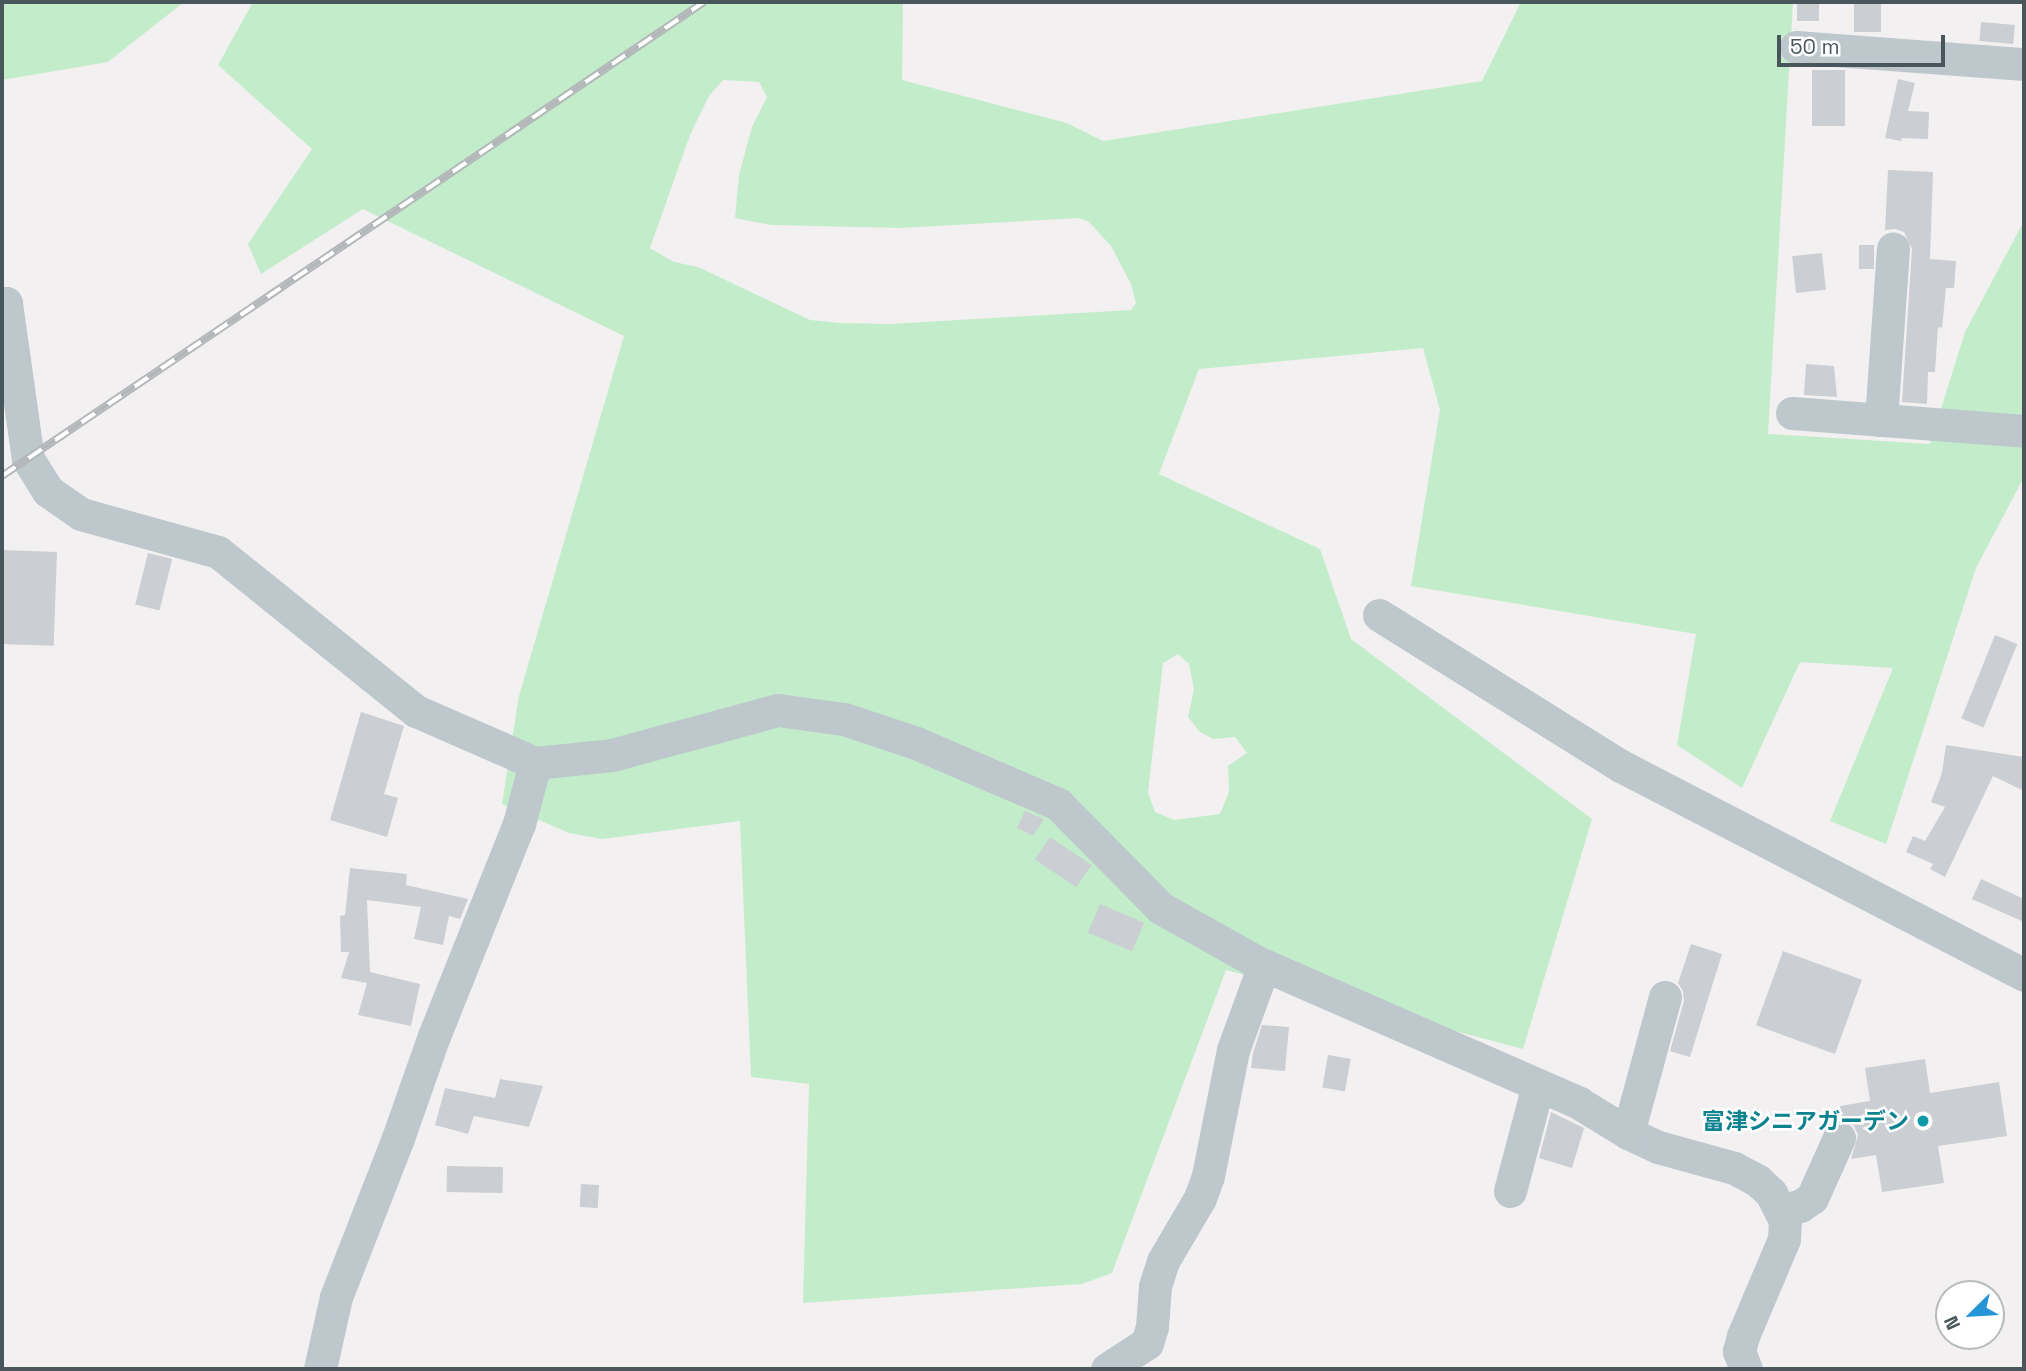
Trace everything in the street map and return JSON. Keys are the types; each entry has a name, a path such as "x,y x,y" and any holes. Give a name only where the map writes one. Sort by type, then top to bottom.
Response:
{"street":[{"path":"1796,47 2024,64"},
{"path":"1881,420 1894,248"},
{"path":"2,303 6,303 28,459 48,491 81,513 218,552 416,711 535,763 612,755 778,710 844,719 916,743 1058,804 1161,908 1264,965 1579,1103 1628,1133 1658,1147 1734,1168 1771,1193 1785,1220 1784,1239 1743,1336 1740,1351 1746,1369"},
{"path":"1792,413 2024,431"},
{"path":"1379,615 1621,766 2024,975"},
{"path":"320,1369 336,1297 398,1138 434,1036 519,824 535,763"},
{"path":"1107,1369 1147,1343 1152,1327 1155,1286 1163,1261 1200,1198 1208,1176 1233,1050 1264,965"},
{"path":"1628,1133 1665,997"},
{"path":"1510,1191 1538,1085"},
{"path":"1782,1210 1800,1206 1812,1198 1839,1138"}],"green space":[{"path":"2,2 184,2 108,62 2,80"},
{"path":"253,2 903,2 902,80 1067,123 1103,141 1482,81 1521,2 1793,2 1768,434 1930,444 1965,332 2024,221 2024,477 1976,568 1886,844 1830,821 1893,668 1800,662 1742,788 1677,745 1696,634 1411,586 1440,410 1423,348 1199,369 1159,474 1320,549 1351,639 1592,819 1523,1049 1226,970 1112,1273 1082,1284 803,1303 809,1084 751,1077 740,821 602,839 569,833 502,804 519,696 624,336 363,209 261,274 248,244 312,149 218,65","holes":["723,80 759,82 767,97 752,127 739,175 735,218 771,225 901,228 1078,218 1088,221 1111,246 1131,284 1136,303 1131,310 890,324 841,323 810,320 698,267 674,262 650,248 690,135 709,96","1178,654 1189,664 1194,689 1188,717 1200,732 1213,739 1235,737 1247,753 1228,766 1229,792 1220,814 1174,820 1155,812 1148,792 1163,663"]}],"building":[{"path":"1797,2 1819,2 1819,21 1797,21"},
{"path":"1854,2 1881,2 1881,32 1854,32"},
{"path":"1981,22 2015,25 2013,44 1979,41"},
{"path":"1812,70 1845,70 1845,126 1812,126"},
{"path":"1898,79 1915,83 1908,111 1929,112 1928,139 1902,138 1901,141 1885,138"},
{"path":"1888,170 1933,172 1930,259 1956,261 1954,288 1946,288 1942,328 1938,327 1935,372 1928,372 1927,404 1902,402 1912,249 1904,232 1885,230"},
{"path":"1859,245 1874,245 1874,269 1859,269"},
{"path":"1822,253 1826,290 1796,293 1792,256"},
{"path":"1806,364 1834,366 1837,397 1804,395"},
{"path":"2,550 57,552 54,646 2,644"},
{"path":"148,553 172,559 159,610 135,604"},
{"path":"1995,635 2017,644 1984,727 1961,718"},
{"path":"361,712 404,726 384,794 398,798 387,837 330,820"},
{"path":"1946,745 2024,757 2024,791 1993,776 1945,877 1930,869 1933,864 1906,852 1913,836 1925,841 1945,807 1931,802 1942,773"},
{"path":"1025,811 1044,819 1033,836 1017,828"},
{"path":"1050,837 1091,865 1076,887 1035,859"},
{"path":"350,868 407,874 406,885 468,899 460,919 449,916 443,945 414,939 421,907 367,900 370,972 420,984 411,1026 358,1015 367,983 341,978 349,952 341,952 340,916 345,915"},
{"path":"1981,879 2024,899 2024,922 1972,899"},
{"path":"1100,904 1144,923 1132,951 1088,933"},
{"path":"1691,944 1722,954 1690,1057 1670,1051 1684,1001 1683,991 1678,983"},
{"path":"1783,951 1862,980 1835,1054 1756,1025"},
{"path":"1262,1025 1289,1027 1285,1071 1251,1068"},
{"path":"1328,1055 1351,1059 1345,1091 1322,1087"},
{"name":"富津シニアガーデン","path":"1925,1059 1930,1093 1999,1082 2007,1136 1938,1146 1944,1183 1882,1192 1876,1155 1851,1159 1858,1135 1854,1126 1842,1120 1840,1106 1870,1101 1865,1068"},
{"path":"500,1079 543,1086 529,1127 474,1116 468,1134 435,1125 445,1088 495,1098"},
{"path":"1551,1112 1584,1128 1572,1168 1539,1158"},
{"path":"447,1166 503,1167 503,1193 447,1192"},
{"path":"581,1184 599,1185 598,1208 580,1207"}],"railway":[{"path":"2,476 704,2"}],"place":[{"name":"富津シニアガーデン","path":"1923,1121"}]}
